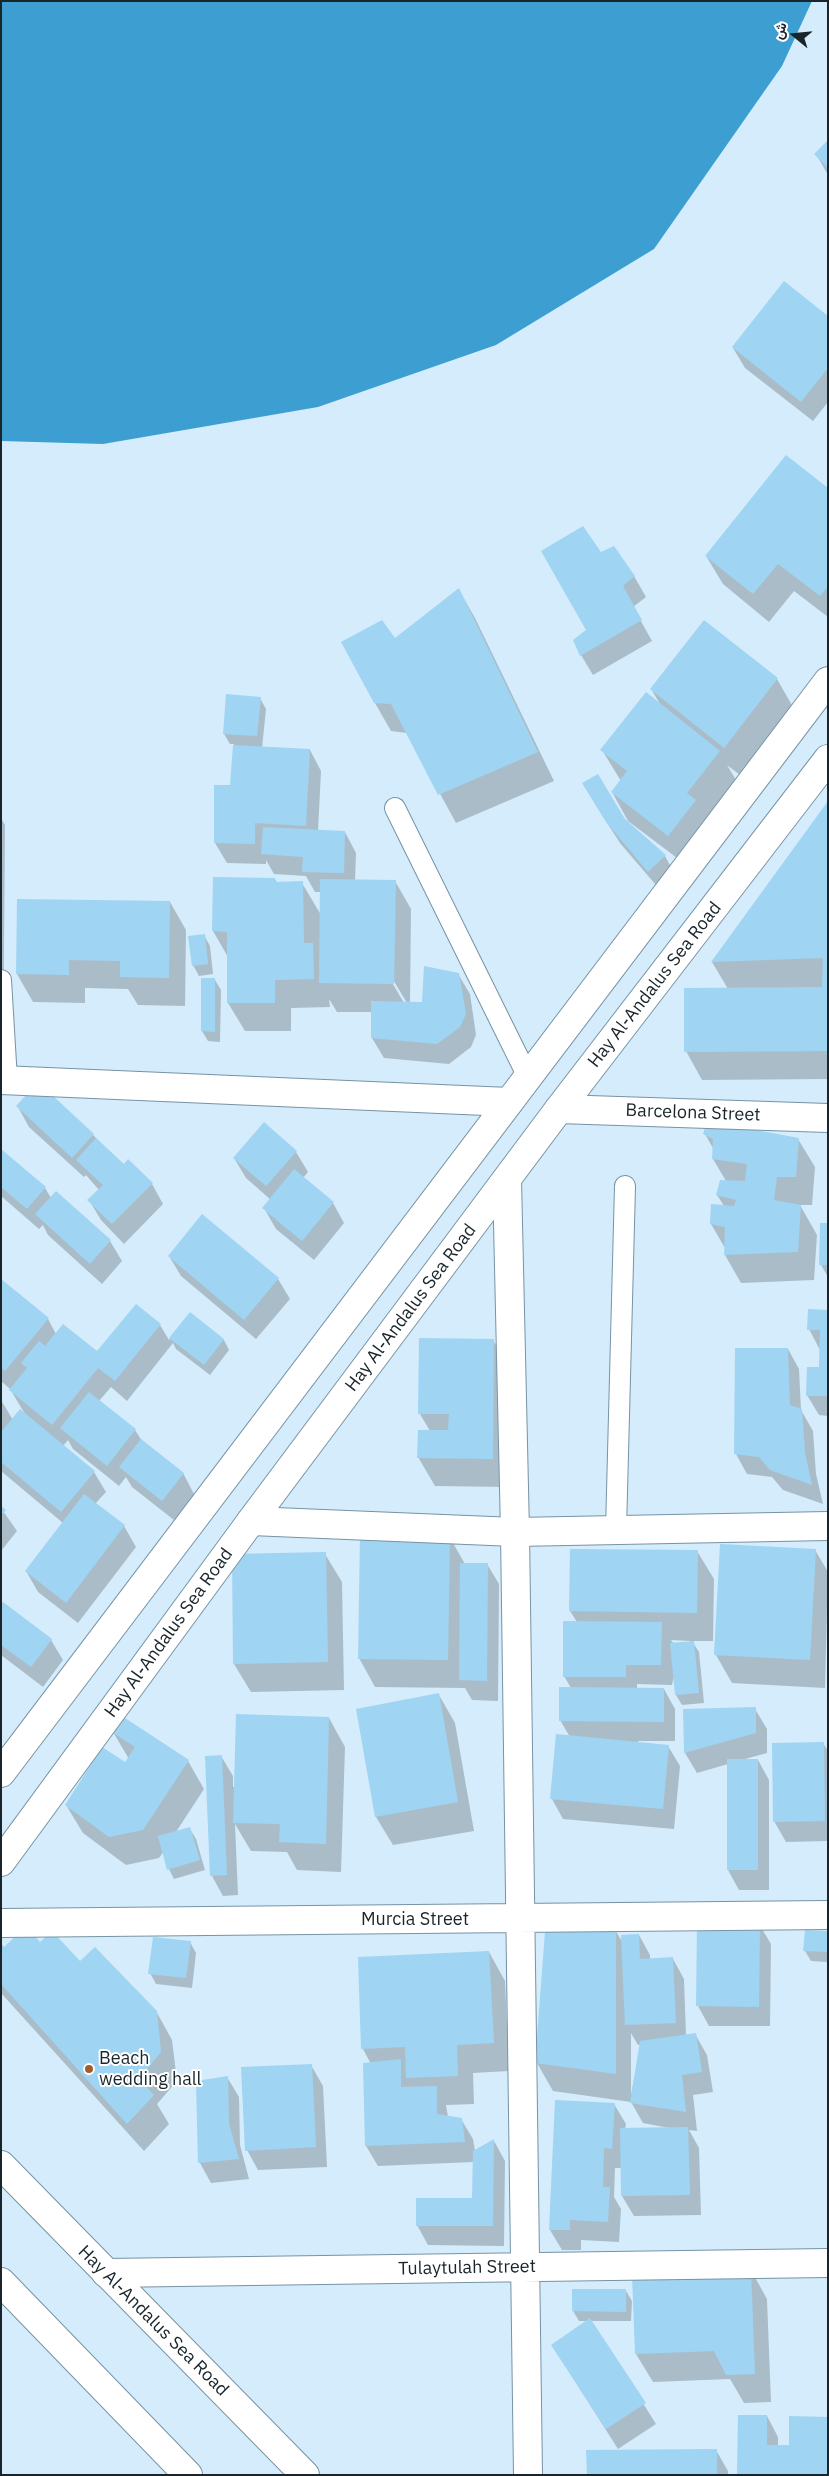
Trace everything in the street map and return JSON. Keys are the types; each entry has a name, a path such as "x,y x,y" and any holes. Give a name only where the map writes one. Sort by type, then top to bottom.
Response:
{"street":[{"path":"1,1773 828,681"},
{"name":"Hay Al-Andalus Sea Road","path":"1,1862 251,1521 559,1109 828,759"},
{"path":"3,1083 509,1102"},
{"name":"Barcelona Street","path":"559,1109 828,1118"},
{"path":"507,1179 515,1532 528,2475"},
{"path":"251,1521 515,1532 828,1526"},
{"name":"Murcia Street","path":"1,1923 828,1915"},
{"name":"Hay Al-Andalus Sea Road","path":"1,2165 305,2475"},
{"name":"Tulaytulah Street","path":"106,2273 828,2263"},
{"path":"1,2282 188,2475"}],"lane":[{"path":"395,808 528,1077"},
{"path":"1,980 3,1083"},
{"path":"616,1530 625,1186"}],"water":[{"path":"1,1 812,1 782,66 654,249 496,345 318,407 103,444 1,441"}],"building":[{"path":"828,140 828,168 814,154"},
{"path":"784,281 828,316 828,368 801,402 732,347"},
{"path":"786,455 828,488 828,586 820,596 778,564 753,594 705,556"},
{"path":"583,526 601,552 614,546 635,576 623,586 642,620 580,656 573,640 586,630 541,551"},
{"path":"459,588 538,752 438,795 391,704 374,703 341,642 382,620 395,638"},
{"path":"704,620 778,678 724,748 650,689"},
{"path":"646,692 720,751 687,793 696,800 668,836 611,792 627,771 600,750"},
{"path":"226,694 261,697 257,736 223,734"},
{"path":"233,745 310,749 306,826 255,823 255,844 214,843 214,785 230,785"},
{"path":"598,774 625,819 666,855 648,872 606,822 582,783"},
{"path":"828,801 828,1051 684,1052 684,988 822,987 823,958 711,962"},
{"path":"263,827 345,831 344,873 302,872 303,857 261,854"},
{"path":"213,877 275,878 275,882 303,881 304,943 313,943 314,979 275,980 275,1003 227,1003 227,932 212,931"},
{"path":"320,879 396,880 394,984 319,983"},
{"path":"17,899 170,901 169,978 120,977 120,961 69,960 69,975 16,974"},
{"path":"205,934 208,964 192,966 188,936"},
{"path":"424,966 459,973 466,1014 460,1027 437,1044 371,1038 371,1001 422,1002"},
{"path":"201,978 215,978 215,1032 201,1031"},
{"path":"38,1082 94,1134 72,1158 16,1106"},
{"path":"707,1121 799,1138 796,1177 777,1177 774,1200 801,1205 798,1252 724,1255 725,1227 710,1224 711,1204 734,1206 736,1200 716,1195 720,1180 745,1181 747,1164 712,1159 713,1139 703,1134"},
{"path":"264,1122 297,1151 266,1186 233,1158"},
{"path":"96,1138 124,1164 128,1159 153,1183 112,1224 87,1200 103,1185 76,1160"},
{"path":"1,1149 46,1187 27,1209 1,1187"},
{"path":"294,1169 334,1202 302,1241 262,1208"},
{"path":"56,1191 111,1240 90,1264 35,1214"},
{"path":"202,1214 279,1278 244,1320 168,1256"},
{"path":"820,1223 828,1223 828,1265 819,1265"},
{"path":"1,1279 49,1318 5,1371 1,1368"},
{"path":"136,1304 161,1324 115,1381 98,1368 52,1425 9,1390 27,1368 21,1363 39,1341 45,1346 63,1324 97,1351"},
{"path":"808,1309 828,1310 828,1396 806,1396 807,1367 819,1367 820,1330 807,1330"},
{"path":"190,1312 224,1339 204,1365 169,1338"},
{"path":"419,1338 494,1339 493,1459 417,1458 418,1430 448,1430 449,1414 418,1414"},
{"path":"735,1348 788,1348 790,1405 802,1409 805,1453 812,1485 770,1470 759,1457 734,1454"},
{"path":"89,1392 136,1429 107,1466 60,1428"},
{"path":"20,1409 95,1471 61,1512 1,1462 1,1432"},
{"path":"141,1439 184,1473 162,1501 119,1467"},
{"path":"84,1494 125,1525 66,1603 25,1571"},
{"path":"1,1506 6,1510 1,1516"},
{"path":"360,1534 450,1535 448,1660 358,1659"},
{"path":"720,1544 816,1549 810,1660 714,1655"},
{"path":"570,1549 698,1550 697,1613 569,1611"},
{"path":"326,1552 328,1662 233,1664 232,1554"},
{"path":"460,1563 488,1563 487,1681 459,1680"},
{"path":"3,1602 52,1639 31,1667 1,1645 1,1605"},
{"path":"563,1621 662,1622 661,1665 626,1665 626,1677 563,1677"},
{"path":"694,1641 699,1693 675,1695 670,1643"},
{"path":"559,1687 664,1688 664,1722 559,1721"},
{"path":"439,1693 458,1802 375,1817 356,1709"},
{"path":"756,1707 756,1733 684,1753 683,1709"},
{"path":"236,1714 329,1717 326,1844 279,1842 280,1824 233,1823"},
{"path":"122,1716 189,1760 143,1830 109,1837 65,1805 102,1747 125,1762 135,1747 112,1732"},
{"path":"556,1734 669,1745 663,1809 550,1799"},
{"path":"824,1742 825,1821 773,1822 772,1743"},
{"path":"222,1755 227,1875 210,1876 205,1756"},
{"path":"727,1759 758,1759 758,1870 727,1870"},
{"path":"190,1827 200,1860 167,1870 158,1836"},
{"path":"697,1922 760,1922 759,2007 696,2006"},
{"path":"26,1926 40,1942 52,1931 80,1961 95,1947 157,2011 161,2052 139,2079 154,2095 127,2124 1,1984 1,1943 4,1947"},
{"path":"616,1928 616,2074 535,2063 545,1932"},
{"path":"805,1930 828,1931 828,1952 803,1951"},
{"path":"639,1934 640,1959 673,1957 676,2023 625,2025 621,1935"},
{"path":"153,1937 191,1941 186,1978 148,1974"},
{"path":"489,1951 494,2043 457,2045 458,2076 406,2078 405,2047 361,2049 358,1957"},
{"path":"696,2033 702,2072 682,2075 686,2112 630,2103 640,2041"},
{"path":"401,2059 401,2087 437,2086 437,2114 462,2118 465,2142 365,2146 363,2063"},
{"path":"312,2064 316,2147 245,2151 241,2067"},
{"path":"228,2076 229,2124 239,2159 198,2163 196,2081"},
{"path":"555,2100 615,2103 612,2149 604,2148 603,2187 610,2187 608,2222 570,2220 570,2230 549,2230"},
{"path":"688,2127 690,2195 621,2196 620,2128"},
{"path":"494,2139 493,2226 416,2226 416,2198 472,2198 473,2151"},
{"path":"751,2269 755,2374 726,2375 714,2351 635,2354 632,2274"},
{"path":"572,2289 626,2289 626,2312 572,2311"},
{"path":"590,2318 646,2403 606,2429 551,2345"},
{"path":"738,2415 767,2415 767,2445 789,2445 789,2416 828,2417 828,2475 737,2475"},
{"path":"717,2449 717,2475 587,2475 586,2450"}],"place":[{"name":"Beach wedding hall","path":"89,2069"}]}
